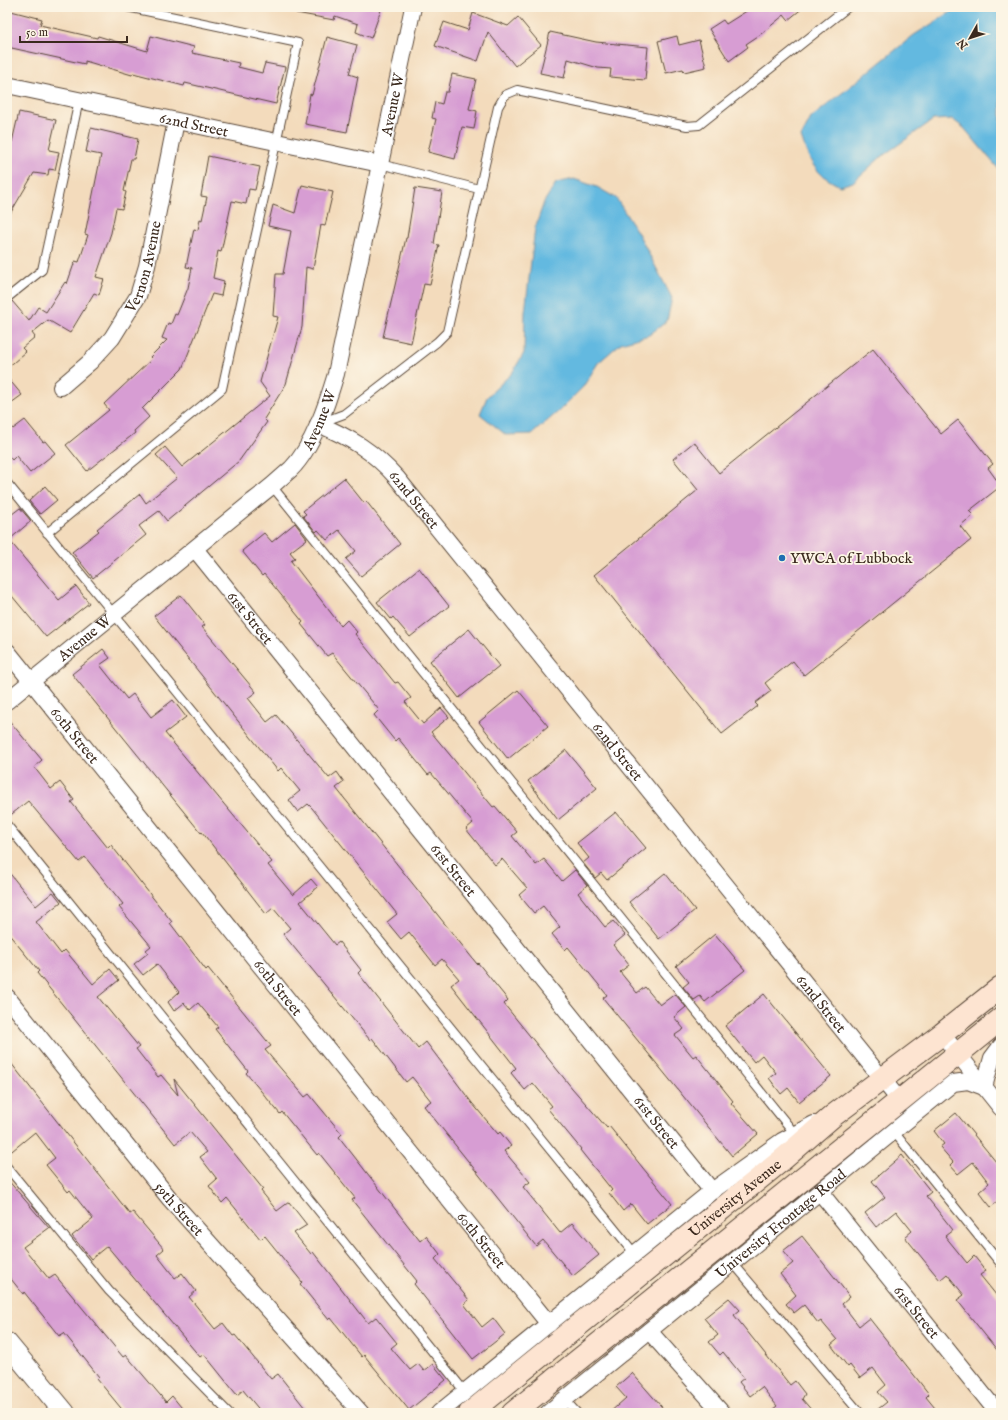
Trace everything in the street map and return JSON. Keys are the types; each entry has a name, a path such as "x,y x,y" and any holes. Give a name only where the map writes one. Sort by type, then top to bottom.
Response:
{"main road":[{"name":"University Avenue","path":"468,1403 782,1160 834,1115 883,1080 1001,987"},
{"name":"University Avenue","path":"513,1413 958,1054 992,1030 1001,1019"}],"street":[{"name":"Avenue W","path":"7,701 272,486 292,468 318,424 326,409 336,374 413,7"},
{"name":"62nd Street","path":"7,85 380,164"},
{"name":"Vernon Avenue","path":"61,387 90,362 112,338 138,296 147,266 176,121"},
{"name":"62nd Street","path":"318,424 342,434 375,454 397,478 900,1101"},
{"name":"61st Street","path":"195,549 712,1191"},
{"name":"60th Street","path":"7,651 550,1324"},
{"name":"59th Street","path":"7,997 170,1199 361,1413"},
{"path":"942,1034 1001,1108"},
{"path":"984,1087 992,1058 1001,1046"},
{"name":"University Frontage Road","path":"548,1413 953,1084 968,1081 984,1087"},
{"path":"439,1413 468,1403 550,1324 712,1191 782,1141 834,1115"},
{"name":"61st Street","path":"820,1192 998,1413"},
{"path":"649,1331 722,1413"},
{"path":"7,1343 65,1413"}],"lane":[{"path":"47,533 222,389 298,43 127,7"},
{"path":"318,424 344,414 437,342 447,332 498,107 501,100 510,92 517,90 687,126 700,125 848,7"},
{"path":"7,298 42,270 79,100"},
{"path":"380,164 479,189"},
{"path":"7,483 635,1254"},
{"path":"272,486 795,1134"},
{"path":"7,825 468,1403"},
{"path":"894,1132 1001,1264"},
{"path":"7,1167 109,1291 229,1413"},
{"path":"733,1263 860,1413"},
{"path":"565,1400 577,1413"}],"water":[{"path":"959,7 1001,7 1001,172 964,128 952,119 933,120 881,157 853,182 840,186 825,177 814,167 807,154 801,137 811,118 914,35"},
{"path":"574,179 597,187 616,198 639,235 672,298 667,321 649,335 621,343 598,363 583,387 559,411 532,434 506,435 480,414 487,397 512,373 524,353 525,312 535,228 544,202 556,183"}],"building":[{"path":"296,7 382,7 371,38 356,32 358,24 335,16 334,20 296,13"},
{"path":"753,7 804,7 788,20 784,15 746,44 748,47 729,61 709,29 723,20 726,24"},
{"path":"11,11 42,19 40,25 97,38 98,36 147,51 151,36 194,47 192,53 239,63 238,67 262,73 265,63 285,67 276,104 185,83 184,86 133,73 132,75 85,61 85,64 7,47 7,25"},
{"path":"473,13 508,26 518,17 541,45 515,66 488,32 478,61 435,46 444,22 468,30"},
{"path":"550,32 596,42 648,47 645,80 610,77 611,69 598,68 568,59 564,78 540,73"},
{"path":"677,36 679,45 699,40 706,67 684,72 683,69 666,73 658,41"},
{"path":"327,37 357,45 349,74 358,77 347,132 305,124 310,94 312,95"},
{"path":"452,74 476,79 469,109 477,111 474,129 462,127 455,159 428,152 436,119 432,118 435,102 442,104 445,92 448,92"},
{"path":"19,112 56,120 49,150 59,152 55,170 49,169 48,175 34,173 7,219 7,141 12,142"},
{"path":"91,128 138,139 134,159 131,159 124,191 126,192 122,209 116,208 111,233 96,277 104,279 99,295 94,293 70,333 48,320 32,333 35,337 22,348 26,352 7,368 7,303 12,301 29,321 38,307 46,312 65,282 67,284 75,261 79,262 88,235 85,234 101,155 86,152"},
{"path":"208,156 260,167 255,190 249,189 246,204 232,201 221,252 218,251 213,278 224,281 221,296 212,294 182,369 142,409 149,417 134,431 135,433 87,471 66,445 109,410 104,404 152,359 150,357 167,340 162,338 168,323 171,324 175,314 177,315 188,288 192,268 186,267 194,229 198,230 200,219 202,220 207,197 201,196"},
{"path":"302,185 333,192 325,226 321,225 313,269 306,267 302,327 286,384 264,419 267,422 239,461 167,521 159,511 139,526 146,535 93,578 72,552 99,531 97,529 140,494 146,503 177,478 156,455 165,447 182,467 270,396 260,382 278,317 273,316 276,274 283,274 291,231 268,226 273,205 295,213"},
{"path":"415,188 442,192 434,244 439,245 430,285 424,284 411,343 383,337 407,238"},
{"name":"YWCA of Lubbock","path":"873,349 941,434 958,420 993,464 988,468 1001,486 969,511 973,515 960,526 971,540 804,675 793,661 765,683 771,691 755,703 758,706 722,734 594,575 698,490 673,459 694,442 719,473"},
{"path":"7,377 22,395 7,406"},
{"path":"25,420 43,442 45,441 55,453 30,473 16,456 12,460 7,454 7,422 13,429"},
{"path":"344,478 364,503 366,501 400,544 361,576 346,559 356,551 339,530 327,540 318,530 316,532 303,516 306,514 303,511"},
{"path":"45,486 57,500 40,514 29,501"},
{"path":"20,508 31,521 9,540 59,600 76,586 89,603 46,637 7,590 7,518"},
{"path":"295,523 307,539 290,552 295,558 291,561 341,626 347,620 357,632 355,634 395,683 398,682 411,698 405,702 423,724 441,708 449,717 431,732 493,807 495,806 517,832 512,836 536,865 544,859 562,881 575,870 587,885 578,893 605,927 613,921 625,935 613,945 629,965 620,972 637,993 645,987 660,1005 675,994 686,1007 674,1017 684,1029 675,1035 693,1057 696,1055 733,1101 731,1103 758,1134 732,1156 603,998 607,995 568,947 565,950 552,934 560,927 543,906 534,913 519,895 527,888 502,859 495,865 466,829 473,823 431,773 428,775 398,738 395,741 374,715 379,710 332,653 327,656 301,624 303,622 264,574 262,576 242,551 264,533 272,542"},
{"path":"419,568 449,606 410,637 393,617 391,619 377,602"},
{"path":"181,595 205,625 202,627 256,692 248,698 267,722 276,715 329,778 337,772 344,782 336,788 477,964 478,963 508,1000 504,1004 572,1088 607,1128 609,1126 672,1204 647,1224 631,1204 623,1211 609,1193 612,1190 548,1109 552,1106 533,1083 525,1090 511,1073 516,1068 451,985 459,979 442,959 435,965 409,932 401,939 387,922 397,914 312,808 308,804 298,812 289,800 300,791 281,768 278,771 154,616"},
{"path":"469,629 499,666 459,698 430,661"},
{"path":"103,649 110,658 100,665 127,699 133,694 151,717 173,700 186,717 165,733 272,862 268,865 293,895 311,879 318,887 300,902 335,945 339,942 361,970 358,973 418,1049 426,1042 472,1103 498,1134 500,1132 511,1146 504,1151 530,1182 523,1187 560,1233 572,1223 599,1255 573,1276 543,1240 536,1246 424,1106 431,1101 412,1077 406,1082 372,1038 370,1040 283,934 290,928 273,908 266,914 202,832 201,833 72,674"},
{"path":"518,690 548,726 508,759 479,722"},
{"path":"7,718 42,760 34,767 51,789 60,782 74,800 71,802 108,848 111,845 172,922 170,923 206,970 208,968 271,1046 265,1050 305,1097 309,1094 342,1134 339,1137 420,1241 426,1236 440,1254 435,1259 469,1300 464,1304 482,1327 493,1318 505,1334 473,1359 414,1284 417,1281 352,1200 355,1198 319,1153 317,1155 282,1112 280,1114 246,1073 248,1071 215,1029 218,1027 198,1003 190,1010 184,1003 174,1011 168,1002 179,992 157,964 143,975 134,964 148,953 146,950 151,946 119,907 123,904 85,857 79,862 28,801 7,818"},
{"path":"566,750 597,788 558,820 528,781"},
{"path":"616,812 646,848 607,880 601,873 595,878 583,863 589,858 577,843"},
{"path":"7,870 36,906 53,892 61,902 36,922 61,954 65,950 93,984 110,969 119,980 98,997 139,1047 136,1049 158,1077 161,1075 178,1095 174,1079 263,1189 261,1191 277,1211 289,1202 307,1225 294,1233 311,1254 313,1252 368,1323 376,1317 397,1343 391,1348 410,1370 418,1364 424,1371 433,1364 446,1380 409,1410 364,1355 362,1357 331,1318 329,1320 300,1284 302,1282 265,1236 261,1240 227,1198 222,1203 209,1186 217,1179 200,1157 207,1152 190,1132 175,1144 37,973 39,971 7,932"},
{"path":"665,873 695,910 659,939 629,902"},
{"path":"715,934 745,970 705,1002 700,996 694,1000 683,987 689,982 676,966"},
{"path":"764,994 831,1076 799,1102 788,1088 781,1094 769,1078 776,1073 762,1055 754,1062 725,1026"},
{"path":"7,1058 130,1214 133,1212 164,1249 157,1255 175,1278 182,1273 196,1291 189,1297 215,1329 223,1323 233,1336 235,1335 271,1379 278,1374 309,1413 262,1413 243,1390 237,1395 204,1354 200,1357 107,1246 91,1259 72,1236 93,1219 70,1190 68,1192 46,1165 55,1158 35,1132 7,1155 7,1139 11,1136 7,1131"},
{"path":"956,1113 1001,1168 1001,1198 991,1207 979,1192 989,1183 973,1162 958,1174 950,1165 953,1162 940,1147 944,1144 934,1131"},
{"path":"902,1155 931,1192 926,1196 953,1230 945,1236 967,1263 974,1256 986,1271 980,1275 1001,1301 1001,1355 957,1300 964,1295 947,1274 940,1280 905,1237 912,1231 896,1211 876,1227 865,1213 885,1197 872,1181"},
{"path":"7,1179 49,1228 23,1247 49,1279 55,1275 123,1357 126,1355 166,1402 172,1396 186,1413 125,1413 97,1379 99,1377 64,1333 59,1336 24,1292 23,1294 7,1274"},
{"path":"802,1236 850,1297 842,1304 859,1326 869,1318 929,1394 926,1397 939,1413 873,1413 887,1402 878,1392 886,1385 873,1368 860,1378 850,1365 848,1367 831,1345 837,1340 821,1321 818,1323 804,1305 794,1313 786,1304 796,1295 780,1274 793,1263 783,1251"},
{"path":"729,1298 740,1310 734,1315 790,1385 795,1381 805,1394 802,1399 814,1413 768,1413 777,1406 762,1387 750,1396 739,1382 744,1378 723,1352 720,1355 709,1342 718,1335 704,1318"},
{"path":"632,1373 667,1413 609,1413 626,1398 616,1387"}],"place":[{"name":"YWCA of Lubbock","path":"782,558"}]}
